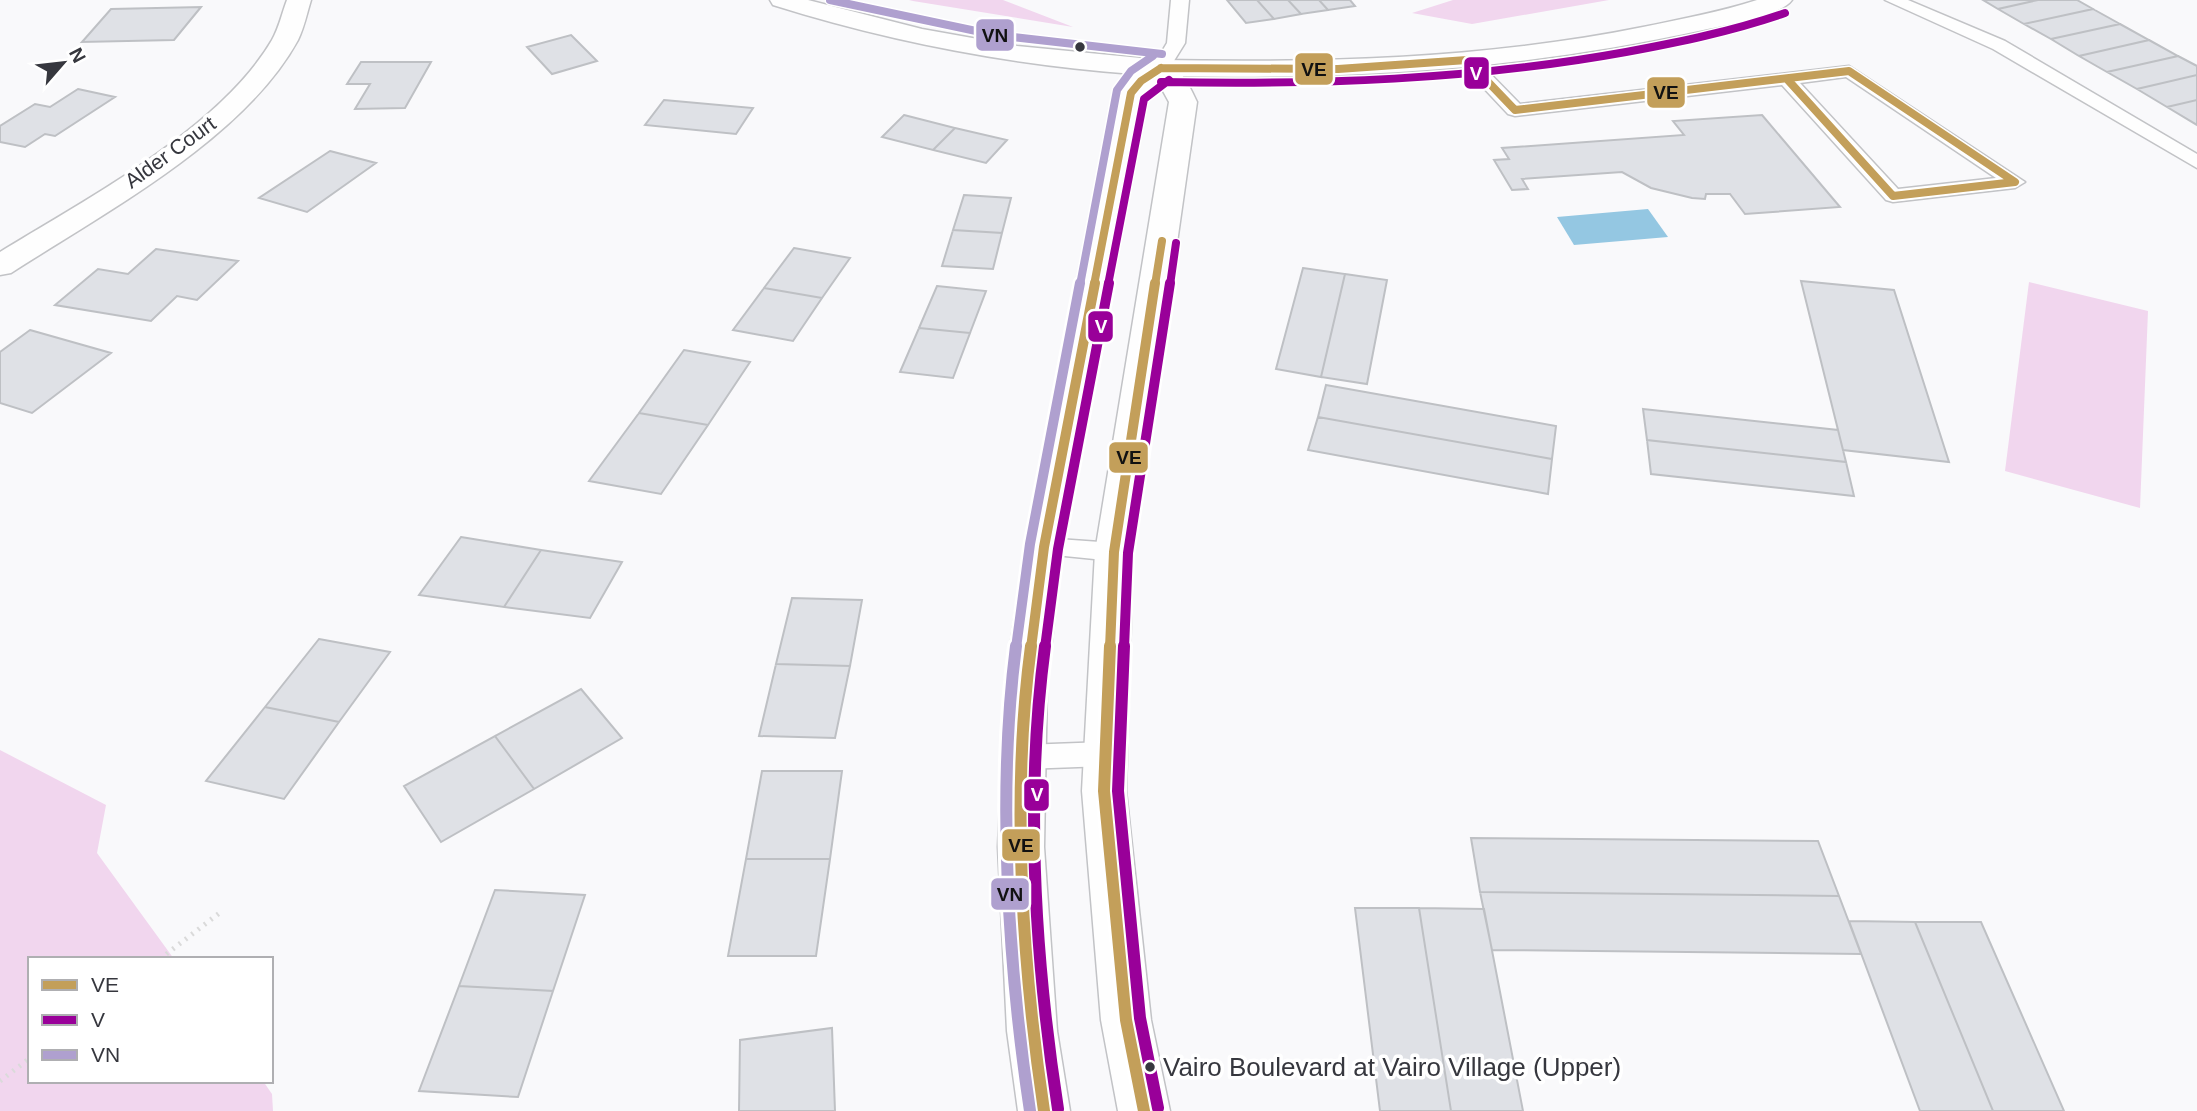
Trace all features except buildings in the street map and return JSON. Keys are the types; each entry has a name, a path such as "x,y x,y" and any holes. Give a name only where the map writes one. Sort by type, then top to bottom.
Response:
{"street":[{"name":"Alder Court","path":"0,265 134,179 222,113 261,76 277,55 290,33 299,0"},
{"path":"782,0 904,34 1070,62 1161,68 1290,70 1467,60 1633,38 1735,15 1780,0"},
{"path":"1044,1111 1032,1031 1021,860 1026,682 1044,547 1131,93 1141,81 1161,68"},
{"path":"1144,1111 1126,1020 1104,791 1114,552 1183,102 1177,85 1161,68"}],"lane":[{"path":"1161,68 1177,43 1180,0"},
{"path":"1894,0 2000,45 2197,162"},
{"path":"1467,60 1514,110 1849,71 2015,182 1893,197 1787,79"},
{"path":"1044,547 1114,552"},
{"path":"1024,757 1105,754"}],"path":[{"path":"163,957 222,911"},
{"path":"0,1080 28,1059"}],"shaded area":[{"path":"909,0 1003,0 1073,27 913,1"},
{"path":"1453,0 1609,0 1472,24 1412,13"},
{"path":"2029,282 2148,311 2140,508 2005,471"},
{"path":"0,750 106,805 97,853 173,957 28,957 28,1083 264,1083 272,1094 273,1111 0,1111"}],"water":[{"path":"1648,209 1668,237 1574,245 1557,217"}],"transit line":[{"name":"VN","path":"830,0 912,20 995,35 1162,54"},
{"name":"V","path":"1161,82 1344,82 1526,68 1699,37 1785,13"},
{"name":"VN","path":"1030,1111 1018,1032 1007,848 1012,680 1030,544 1117,90 1131,71 1153,56"},
{"name":"VE","path":"1467,60 1515,110 1849,71 2015,182 1893,196 1787,79"},
{"name":"VE","path":"1161,68 1338,69 1467,60"},
{"name":"VE","path":"1044,1111 1032,1031 1021,847 1026,682 1044,547 1131,93 1141,81 1161,68"},
{"name":"V","path":"1058,1109 1046,1030 1035,847 1040,683 1058,549 1144,99 1169,80"},
{"name":"VE","path":"1144,1111 1126,1020 1104,791 1114,552 1162,241"},
{"name":"V","path":"1158,1108 1140,1018 1118,791 1128,553 1176,243"}],"place":[{"name":"Vairo Boulevard at Vairo Village (Upper)","path":"1150,1067"}]}
